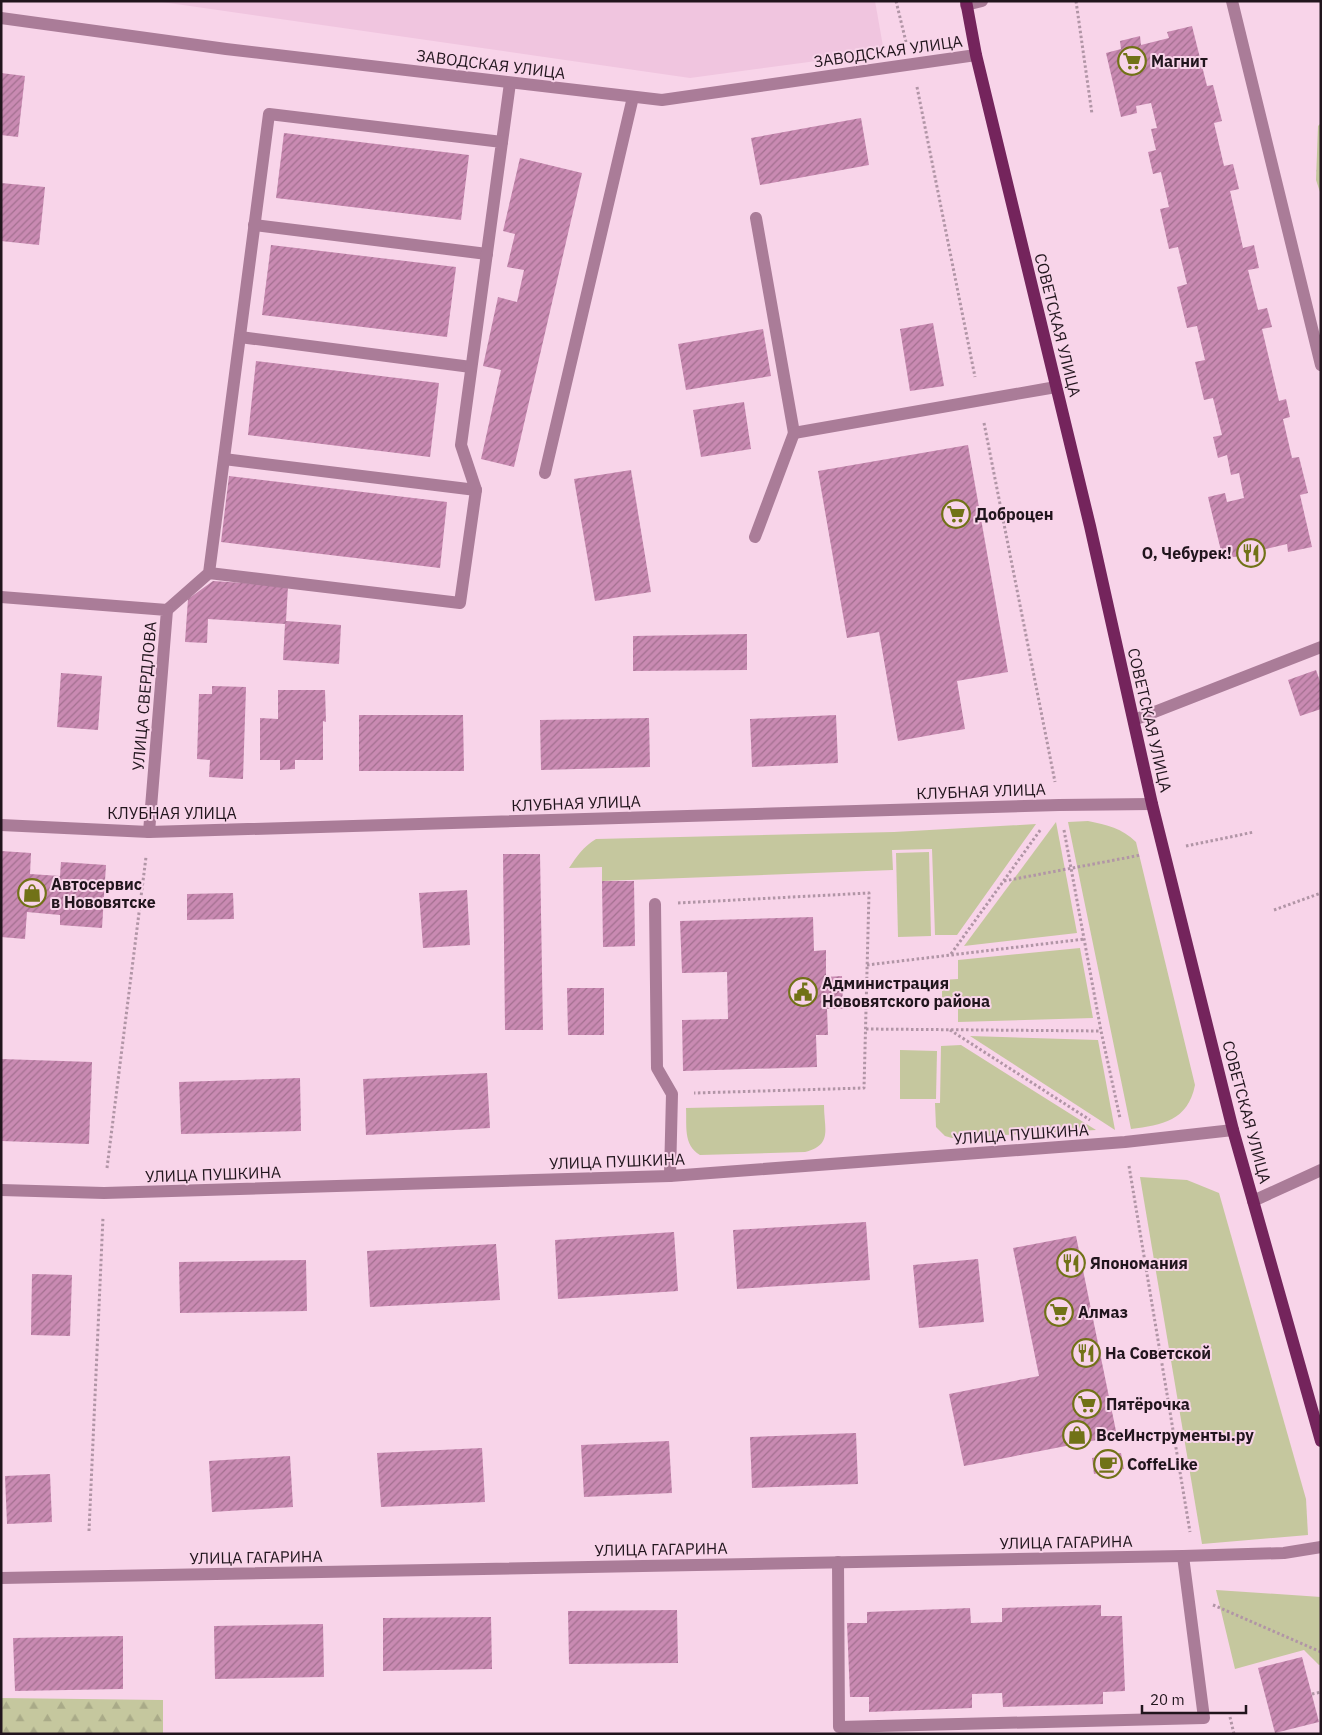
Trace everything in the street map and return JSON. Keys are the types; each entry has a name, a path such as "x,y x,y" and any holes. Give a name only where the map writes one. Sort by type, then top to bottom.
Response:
{"main road":[{"name":"СОВЕТСКАЯ УЛИЦА","path":"966,3 976,55 1056,387 1152,804 1233,1130 1321,1440"}],"street":[{"path":"966,3 982,1"},
{"path":"1232,1 1321,365"},
{"name":"ЗАВОДСКАЯ УЛИЦА","path":"1,18 226,49 662,100 976,55"},
{"path":"208,573 460,604 476,490 460,445 510,83"},
{"path":"544,473 633,97"},
{"path":"167,610 208,573 269,114 502,142"},
{"path":"755,537 794,433 756,218"},
{"path":"254,225 487,254"},
{"path":"240,337 471,367"},
{"path":"794,433 1056,387"},
{"path":"224,459 476,490"},
{"name":"УЛИЦА СВЕРДЛОВА","path":"1,597 167,610 149,832"},
{"path":"1134,720 1321,647"},
{"name":"КЛУБНАЯ УЛИЦА","path":"1,825 149,832 1059,805 1152,804"},
{"path":"655,904 657,1068 672,1094 670,1176"},
{"name":"УЛИЦА ПУШКИНА","path":"1,1190 104,1194 670,1176 1125,1142 1233,1130"},
{"path":"1253,1201 1321,1170"},
{"name":"УЛИЦА ГАГАРИНА","path":"1,1578 1188,1556 1284,1553 1321,1547"},
{"path":"838,1562 839,1727 1204,1718 1188,1556"}],"path":[{"path":"896,1 912,65 980,401 1085,939 1101,1031 1125,1142 1188,1556"},
{"path":"1076,1 1092,114"},
{"path":"951,955 1059,805"},
{"path":"1004,881 1254,832"},
{"path":"655,904 869,893 864,1088 672,1094"},
{"path":"1274,910 1321,894"},
{"path":"867,965 1085,939"},
{"path":"866,1029 1101,1031"},
{"path":"950,1030 1125,1142"},
{"path":"1205,1602 1321,1652"},
{"path":"1312,1694 1321,1692"}],"shaded area":[{"path":"155,1 875,1 884,52 690,78"}],"green space":[{"path":"1321,123 1321,195 1316,180 1318,126"},
{"path":"1088,821 1120,830 1136,842 1195,1085 1192,1097 1180,1114 1153,1126 1131,1129 1068,822"},
{"path":"1056,822 1077,933 964,946"},
{"path":"1036,824 957,935 935,935 932,849 892,850 893,870 602,881 602,867 569,868 584,849 596,839 894,832"},
{"path":"929,852 931,936 898,937 896,853"},
{"path":"1080,948 1093,1018 958,1022 958,1004 942,1004 942,980 958,979 958,960"},
{"path":"970,1036 1098,1040 1115,1130"},
{"path":"961,1045 1096,1130 952,1138 945,1136 936,1127 935,1103 940,1103 941,1046"},
{"path":"900,1050 937,1051 936,1099 900,1099"},
{"path":"824,1105 825,1135 823,1140 814,1149 805,1152 700,1155 688,1140 686,1108"},
{"path":"1140,1177 1187,1180 1219,1193 1306,1499 1308,1535 1202,1544"},
{"path":"1216,1590 1321,1597 1321,1664 1319,1665 1304,1650 1235,1669"},
{"path":"1,1698 163,1700 163,1734 1,1734"}],"building":[{"path":"1192,26 1207,86 1213,85 1222,121 1214,123 1224,166 1233,164 1239,189 1230,191 1243,248 1254,245 1259,268 1248,270 1258,310 1267,308 1272,327 1262,329 1279,401 1286,399 1290,417 1283,419 1292,458 1299,457 1308,493 1300,495 1312,547 1288,552 1287,544 1258,551 1260,560 1241,564 1239,556 1223,559 1208,497 1225,493 1227,502 1244,498 1239,473 1231,475 1227,455 1218,458 1213,437 1222,435 1213,398 1204,400 1195,362 1205,360 1197,326 1187,328 1177,287 1187,284 1178,247 1169,249 1160,209 1169,207 1161,172 1153,174 1148,152 1156,150 1151,129 1157,128 1151,103 1136,106 1137,113 1121,117 1106,53 1121,49 1120,41 1140,36 1141,45 1169,38 1167,32"},
{"path":"1,73 25,76 18,137 1,135"},
{"path":"861,118 869,165 760,185 751,138"},
{"path":"284,133 469,155 461,220 276,198"},
{"path":"520,158 582,173 514,467 481,459 501,370 483,366 498,297 517,302 524,270 507,267 515,234 503,231"},
{"path":"1,183 45,187 39,245 1,241"},
{"path":"271,245 456,267 447,337 262,315"},
{"path":"933,323 944,386 910,391 900,329"},
{"path":"763,329 771,376 686,390 678,344"},
{"path":"256,361 439,383 430,457 248,435"},
{"path":"744,402 751,449 701,457 693,410"},
{"path":"968,445 1008,672 957,681 965,729 898,741 879,632 847,638 818,471"},
{"path":"631,470 651,592 595,601 574,479"},
{"path":"229,476 447,502 440,568 221,542"},
{"path":"213,581 288,586 286,621 341,625 339,664 283,660 285,624 208,619 207,643 185,642 188,599"},
{"path":"747,634 747,670 633,671 633,636"},
{"path":"1316,670 1321,684 1321,709 1300,716 1288,680"},
{"path":"61,673 102,676 98,730 57,727"},
{"path":"212,686 246,687 243,779 209,777 210,760 197,759 199,694 212,694"},
{"path":"278,690 325,690 326,722 323,721 323,760 295,760 295,769 280,770 280,760 260,760 260,718 278,719"},
{"path":"359,715 463,715 464,771 359,771"},
{"path":"836,715 838,763 752,767 750,719"},
{"path":"649,718 650,767 541,770 540,720"},
{"path":"1,851 31,853 30,874 60,876 61,862 106,865 102,928 60,925 60,915 27,912 25,939 1,937"},
{"path":"503,854 540,854 543,1030 505,1030"},
{"path":"602,881 634,881 635,946 603,947"},
{"path":"467,890 470,945 423,948 419,893"},
{"path":"233,893 234,919 187,920 187,894"},
{"path":"813,917 814,951 826,950 826,977 842,976 843,1009 827,1009 828,1035 816,1035 817,1067 683,1071 682,1020 728,1019 727,972 682,973 680,921"},
{"path":"567,988 604,988 604,1035 568,1035"},
{"path":"1,1059 92,1062 89,1144 1,1141"},
{"path":"487,1073 490,1128 366,1135 363,1079"},
{"path":"300,1078 301,1131 181,1134 179,1082"},
{"path":"866,1222 870,1280 737,1289 733,1230"},
{"path":"674,1232 678,1291 558,1299 555,1240"},
{"name":"Алмаз","path":"1076,1236 1117,1436 964,1466 949,1394 1039,1376 1013,1248"},
{"path":"496,1244 500,1300 370,1307 367,1251"},
{"path":"978,1259 984,1322 919,1328 913,1265"},
{"path":"306,1260 307,1311 180,1313 179,1262"},
{"path":"32,1274 72,1275 70,1336 31,1335"},
{"path":"856,1433 858,1484 752,1488 750,1437"},
{"path":"669,1441 672,1493 584,1497 581,1445"},
{"path":"482,1448 485,1502 381,1507 377,1453"},
{"name":"CoffeLike","path":"1121,1453 1124,1469 1094,1474 1092,1458"},
{"path":"290,1456 293,1507 212,1512 209,1461"},
{"path":"50,1474 52,1522 7,1524 5,1476"},
{"path":"1101,1605 1101,1616 1122,1616 1125,1691 1103,1692 1103,1704 1003,1707 1002,1693 972,1694 972,1708 869,1712 869,1697 850,1697 847,1623 867,1623 867,1612 970,1608 971,1623 1002,1622 1002,1608"},
{"path":"677,1610 678,1663 569,1664 568,1611"},
{"path":"491,1617 492,1669 383,1671 383,1618"},
{"path":"323,1624 324,1677 215,1679 214,1626"},
{"path":"123,1636 123,1689 15,1691 13,1638"},
{"path":"1302,1657 1319,1722 1275,1733 1258,1668"}],"place":[{"name":"Магнит","path":"1132,61"},
{"name":"Доброцен","path":"956,514"},
{"name":"О, Чебурек!","path":"1251,553"},
{"name":"Автосервис в Нововятске","path":"32,893"},
{"name":"Администрация Нововятского района","path":"803,992"},
{"name":"Япономания","path":"1071,1263"},
{"name":"Алмаз","path":"1059,1312"},
{"name":"На Советской","path":"1086,1353"},
{"name":"Пятёрочка","path":"1087,1404"},
{"name":"ВсеИнструменты.ру","path":"1077,1435"},
{"name":"CoffeLike","path":"1108,1464"}]}
